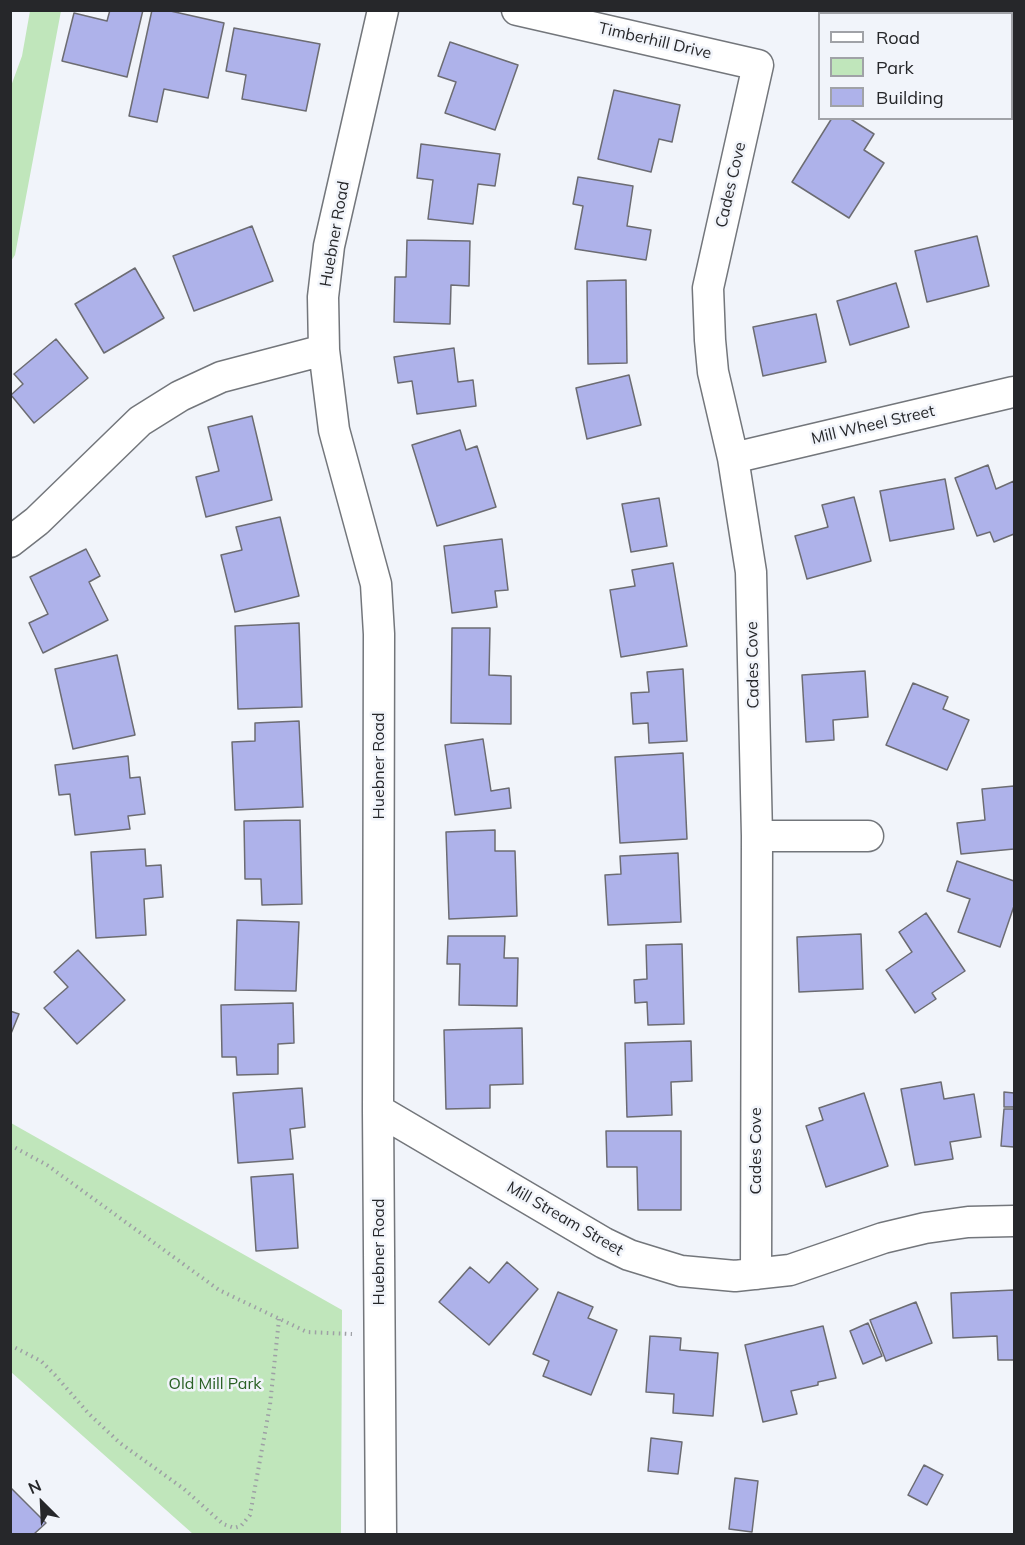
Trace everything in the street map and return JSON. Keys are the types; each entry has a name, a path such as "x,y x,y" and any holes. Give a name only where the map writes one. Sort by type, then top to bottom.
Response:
{"street":[{"name":"Huebner Road","path":"381,1534 378,1110 379,634 376,584 334,430 324,350 323,297 329,246 383,10"},
{"name":"Timberhill Drive","path":"518,10 758,64"},
{"name":"Cades Cove","path":"756,1274 757,836 751,572 733,458 713,372 708,288 758,64"},
{"path":"10,542 37,521 140,421 180,396 221,377 324,350"},
{"name":"Mill Wheel Street","path":"733,458 1013,392"},
{"path":"757,836 868,836"},
{"name":"Mill Stream Street","path":"378,1110 604,1243 629,1255 681,1271 735,1276 790,1270 882,1238 925,1228 968,1222 1014,1221"}],"path":[{"path":"10,1145 47,1165 219,1290 307,1332 379,1335"},
{"path":"10,1345 41,1361 89,1414 120,1443 184,1489 223,1524 234,1528 241,1526 250,1515 270,1405 279,1319"}],"green space":[{"path":"30,11 61,11 15,255 11,261 11,86 22,56"},
{"name":"Old Mill Park","path":"11,1123 342,1310 341,1534 193,1534 11,1372"}],"building":[{"path":"110,10 143,10 127,77 62,61 74,13 107,21"},
{"path":"152,10 166,10 224,23 208,98 164,89 157,122 129,116"},
{"path":"833,10 901,10 898,12 834,12"},
{"path":"234,28 320,44 306,111 242,99 246,75 226,71"},
{"path":"450,42 518,65 495,130 445,113 456,82 438,76"},
{"path":"614,90 680,105 672,142 659,139 651,172 598,159"},
{"path":"831,120 852,120 874,134 864,150 884,163 849,218 792,182"},
{"path":"421,144 500,154 495,186 478,184 473,224 428,219 433,180 417,178"},
{"path":"578,177 633,186 627,226 651,230 646,260 575,249 583,206 573,204"},
{"path":"252,226 273,281 194,311 173,256"},
{"path":"977,236 989,286 927,302 915,251"},
{"path":"407,240 470,241 469,286 451,285 450,324 394,322 395,277 406,277"},
{"path":"135,268 164,318 104,353 75,304"},
{"path":"626,280 627,363 588,364 587,281"},
{"path":"896,283 909,327 850,345 837,301"},
{"path":"816,314 826,362 763,376 753,327"},
{"path":"56,339 88,378 34,423 11,395 23,384 14,374"},
{"path":"454,348 458,382 473,380 476,406 417,414 412,381 398,383 394,357"},
{"path":"629,375 641,425 587,439 576,388"},
{"path":"252,416 272,500 206,517 196,477 219,471 208,427"},
{"path":"460,430 466,450 477,446 496,507 437,526 412,445"},
{"path":"988,465 996,489 1014,481 1014,534 994,542 990,532 977,536 955,478"},
{"path":"945,479 954,529 890,541 880,491"},
{"path":"854,497 871,561 807,579 795,536 828,527 822,505"},
{"path":"659,498 667,546 631,552 622,504"},
{"path":"280,517 299,596 235,612 221,555 242,550 236,527"},
{"path":"502,539 508,590 495,591 497,607 452,613 444,546"},
{"path":"86,549 100,576 89,582 108,620 43,653 29,623 48,614 30,577"},
{"path":"673,563 687,646 621,657 610,590 635,586 632,570"},
{"path":"299,623 302,707 238,709 235,626"},
{"path":"452,628 490,628 489,675 511,676 511,724 451,723"},
{"path":"117,655 135,735 73,749 55,669"},
{"path":"683,669 687,741 649,743 648,723 633,724 631,693 649,692 647,672"},
{"path":"865,671 868,717 833,720 834,740 806,742 802,675"},
{"path":"913,683 948,697 943,709 969,720 947,770 886,745"},
{"path":"299,721 303,807 235,810 232,742 255,741 255,723"},
{"path":"483,739 491,791 509,788 511,808 455,815 445,745"},
{"path":"683,753 687,839 620,843 615,757"},
{"path":"128,756 130,778 140,777 145,814 128,816 130,829 75,835 70,794 59,795 55,765"},
{"path":"1014,786 1014,849 961,854 957,823 985,820 982,789"},
{"path":"300,820 302,904 262,905 261,879 245,879 244,821"},
{"path":"495,830 495,851 515,851 517,916 449,919 446,832"},
{"path":"145,849 146,866 161,865 163,897 144,899 146,935 96,938 91,852"},
{"path":"678,853 681,922 608,925 605,875 621,874 620,856"},
{"path":"957,861 1014,881 1014,906 1000,947 958,932 970,899 947,891"},
{"path":"926,913 965,971 932,993 936,999 915,1013 886,970 912,952 899,932"},
{"path":"237,920 299,922 296,991 235,990"},
{"path":"861,934 863,989 799,992 797,937"},
{"path":"448,936 505,936 504,958 518,958 517,1006 459,1005 460,964 447,964"},
{"path":"682,944 684,1024 648,1025 647,1002 635,1003 634,980 647,979 646,945"},
{"path":"78,950 125,1000 77,1044 44,1008 68,987 54,972"},
{"path":"293,1003 294,1043 278,1044 278,1074 237,1075 236,1057 222,1057 221,1005"},
{"path":"10,1011 19,1014 10,1036"},
{"path":"522,1028 523,1084 490,1085 490,1108 446,1109 444,1030"},
{"path":"691,1041 692,1081 671,1082 672,1115 627,1117 625,1043"},
{"path":"941,1082 944,1099 974,1094 981,1137 950,1142 953,1159 915,1165 901,1089"},
{"path":"302,1088 305,1127 290,1129 293,1159 238,1163 233,1093"},
{"path":"1004,1092 1014,1093 1014,1107 1004,1107"},
{"path":"864,1093 888,1166 826,1187 806,1126 823,1120 819,1108"},
{"path":"1004,1109 1014,1109 1014,1147 1001,1146"},
{"path":"606,1131 681,1131 681,1210 638,1210 637,1167 607,1167"},
{"path":"293,1174 298,1248 256,1251 251,1177"},
{"path":"507,1262 538,1289 489,1345 439,1302 470,1267 489,1283"},
{"path":"1014,1290 1014,1360 998,1360 997,1336 953,1338 951,1293"},
{"path":"558,1292 593,1307 588,1318 617,1330 591,1395 543,1376 549,1361 533,1354"},
{"path":"916,1302 932,1343 886,1361 870,1320"},
{"path":"868,1323 882,1356 863,1364 850,1331"},
{"path":"823,1326 836,1378 791,1391 797,1414 763,1422 745,1345"},
{"path":"650,1336 681,1338 680,1350 718,1353 713,1416 673,1413 674,1394 646,1392"},
{"path":"651,1438 682,1442 678,1474 648,1471"},
{"path":"924,1465 943,1475 927,1505 908,1495"},
{"path":"735,1478 758,1481 752,1532 729,1529"},
{"path":"10,1487 46,1523 34,1534 10,1534"}]}
